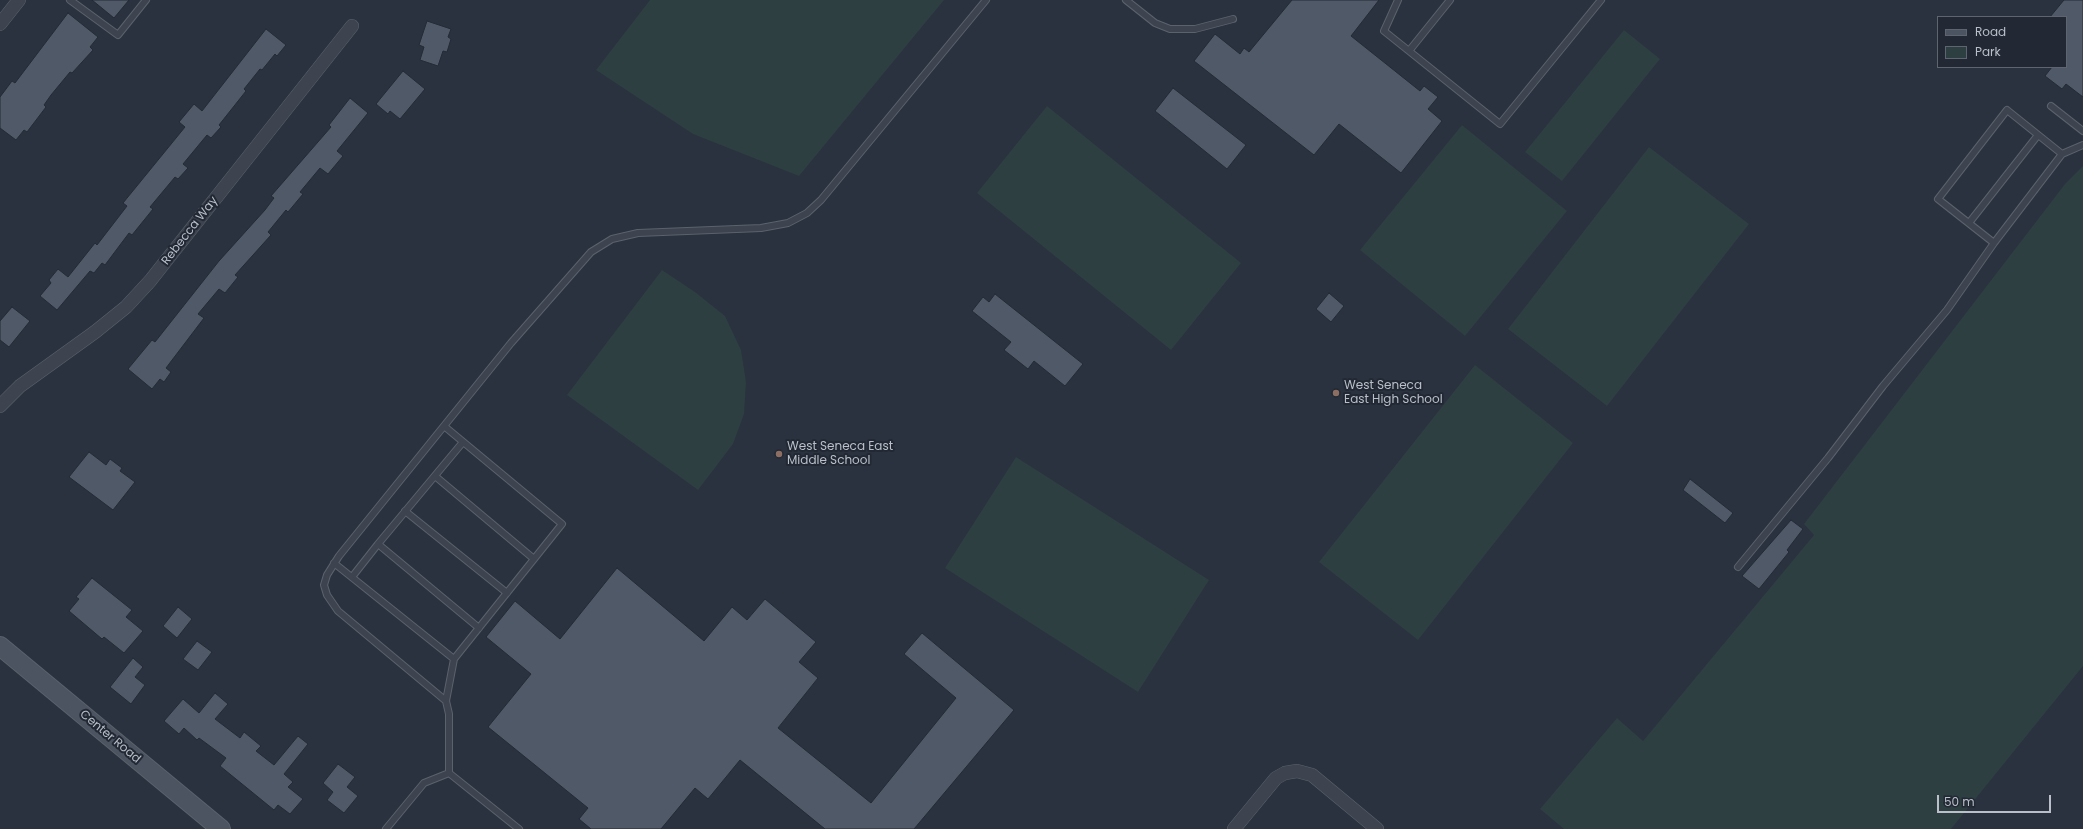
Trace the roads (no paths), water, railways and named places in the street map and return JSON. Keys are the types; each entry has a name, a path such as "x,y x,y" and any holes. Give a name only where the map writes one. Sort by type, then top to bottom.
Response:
{"main road":[{"name":"Center Road","path":"0,646 221,829"}],"street":[{"path":"0,24 19,0"},
{"name":"Rebecca Way","path":"0,406 20,386 95,332 120,312 150,281 352,26"},
{"path":"1234,829 1276,778 1285,773 1297,771 1312,776 1377,829"}],"lane":[{"path":"70,0 118,36 146,0"},
{"path":"446,701 338,611 327,595 324,585 327,574 334,563 511,343 591,252 612,239 638,233 761,228 788,223 807,213 821,200 986,0"},
{"path":"1126,0 1155,23 1170,29 1195,29 1233,19"},
{"path":"1398,0 1384,32 1500,124 1601,0"},
{"path":"1409,51 1450,0"},
{"path":"2051,106 2083,131"},
{"path":"1994,243 1938,199 2007,110 2062,154"},
{"path":"1969,223 2038,135"},
{"path":"1738,567 1828,458 1883,386 1947,310 1994,243 2062,154 2083,145"},
{"path":"444,426 562,524 454,659 446,701 449,714 449,773"},
{"path":"352,577 463,442"},
{"path":"435,476 534,559"},
{"path":"405,511 507,593"},
{"path":"378,544 479,628"},
{"path":"334,563 454,659"},
{"path":"386,829 424,783 449,773"},
{"path":"449,773 519,829"}],"place":[{"name":"West Seneca East High School","path":"1336,393"},
{"name":"West Seneca East Middle School","path":"779,454"}]}
